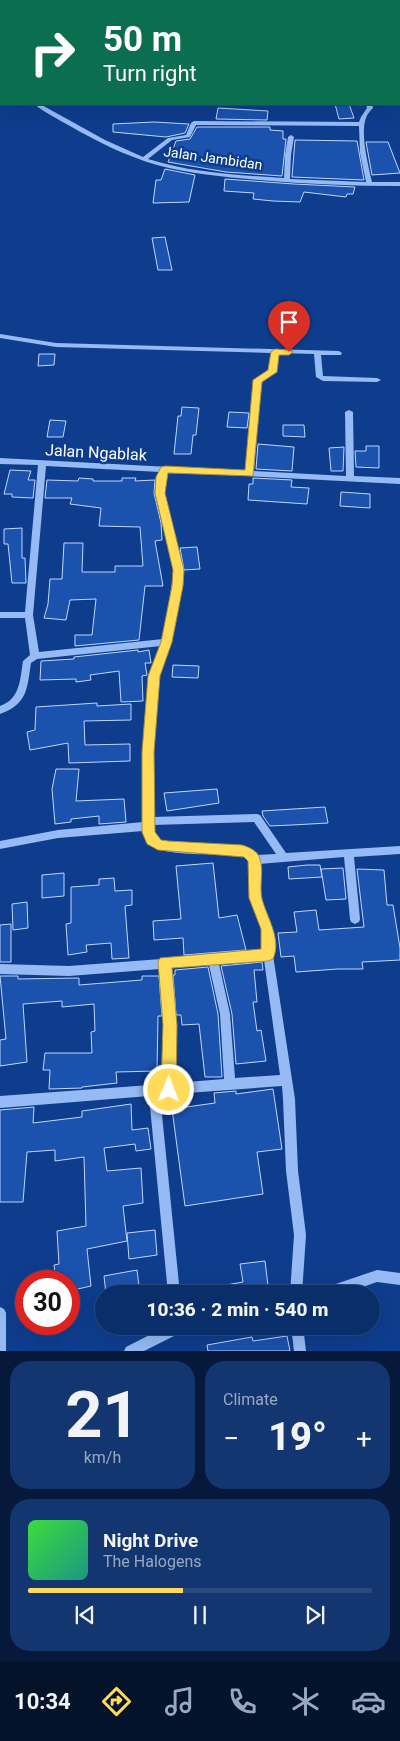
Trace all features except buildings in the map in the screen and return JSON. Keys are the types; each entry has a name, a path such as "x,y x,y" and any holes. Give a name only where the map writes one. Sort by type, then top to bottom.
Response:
{"street":[{"name":"Jalan Jambidan","path":"38,105 93,137 144,159 169,167 208,173 287,180 400,184"},
{"path":"370,105 362,119 364,160 370,184"},
{"path":"144,159 170,139 188,136 194,123 363,124"},
{"path":"287,180 291,137"},
{"path":"0,336 17,337 37,344 56,345 339,353"},
{"path":"250,474 257,380 273,372 275,352"},
{"path":"317,353 320,377 323,379 377,380"},
{"path":"349,412 350,479"},
{"name":"Jalan Ngablak","path":"0,461 400,481"},
{"path":"35,656 29,615 42,463"},
{"path":"165,469 161,477 160,493 178,570 178,586 167,642 154,676 148,752 148,824 152,840 158,845 177,848 242,850 248,853 254,860 256,898 268,929 268,955 289,1099 292,1171 300,1235 297,1285"},
{"path":"0,615 29,615"},
{"path":"0,710 13,706 20,698 28,661 35,656 167,642"},
{"path":"0,845 58,834 148,824 257,818 283,856"},
{"path":"254,860 283,856 400,850"},
{"path":"349,853 355,919"},
{"path":"0,970 69,971 268,955"},
{"path":"213,959 225,1014 230,1085"},
{"path":"165,962 170,1025 169,1090"},
{"path":"0,1102 286,1080"},
{"path":"154,1091 173,1285"},
{"path":"350,1285 377,1276 400,1279"},
{"path":"0,1313 0,1351"},
{"path":"130,1351 164,1335"},
{"path":"298,1335 300,1351"}],"route":[{"path":"169,1090 170,1025 165,962 268,955 268,929 256,898 254,860 248,853 242,850 158,845 152,840 148,832 149,720 154,676 167,642 178,586 178,570 160,493 161,477 165,469 250,474 257,380 273,372 275,352 289,352"}]}
